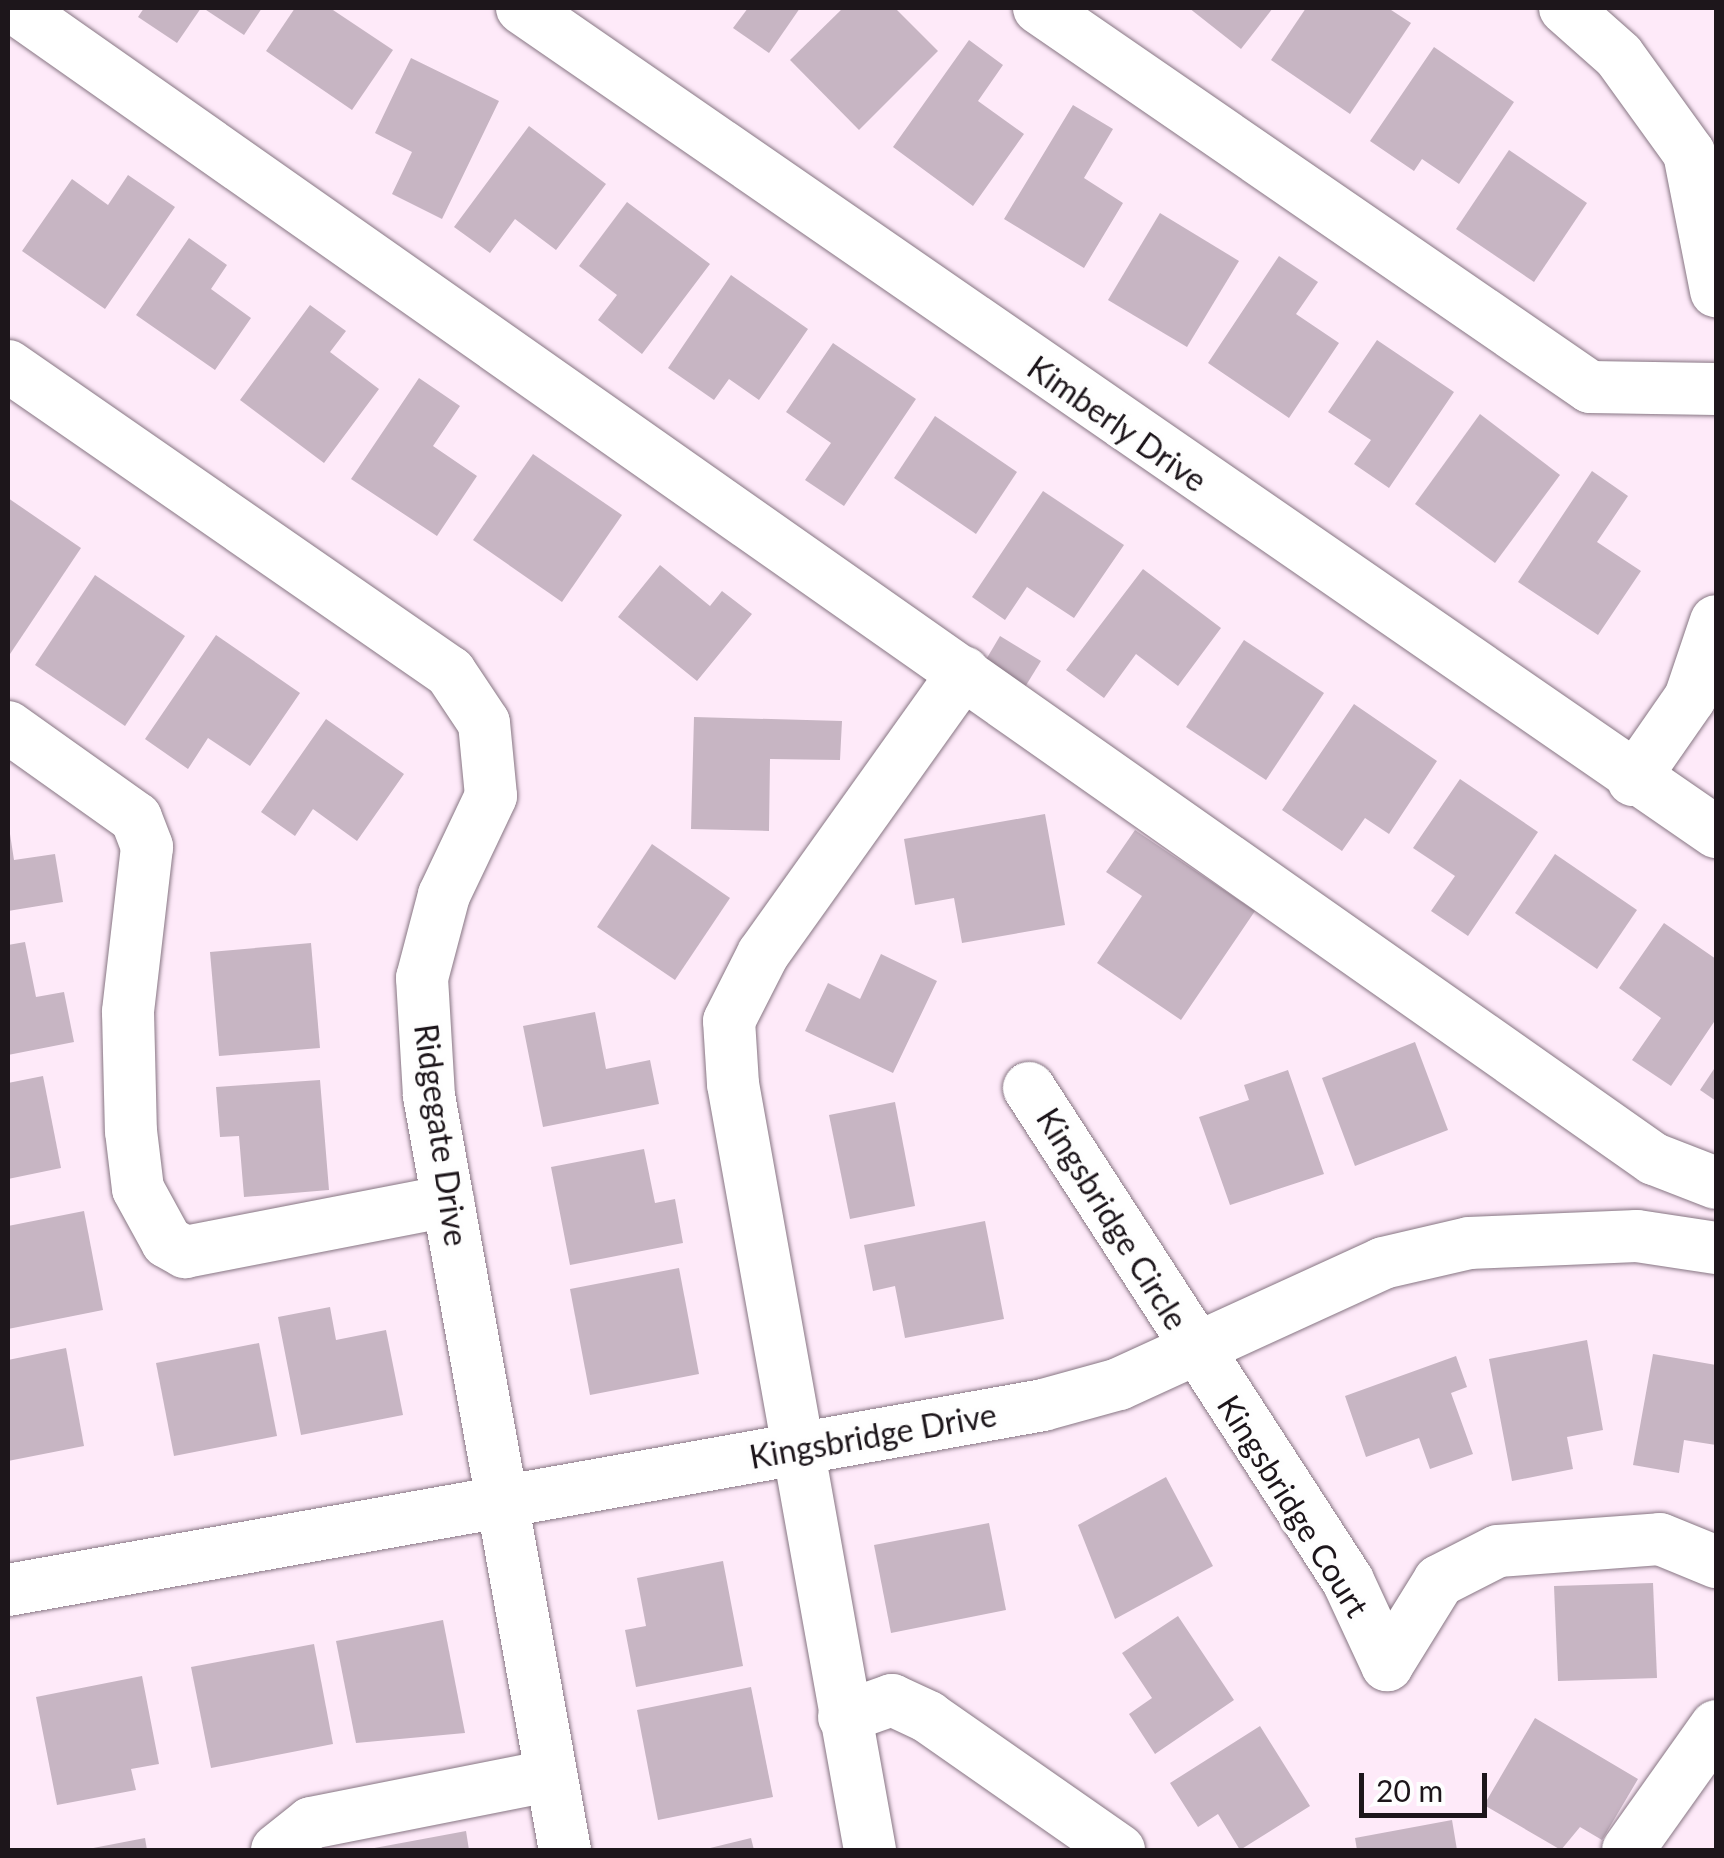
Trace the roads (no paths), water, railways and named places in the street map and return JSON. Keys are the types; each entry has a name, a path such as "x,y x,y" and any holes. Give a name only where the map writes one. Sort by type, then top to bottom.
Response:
{"street":[{"path":"15,8 1654,1159 1716,1183"},
{"name":"Kimberly Drive","path":"522,8 1633,780 1716,832"},
{"path":"1039,8 1590,388 1716,389"},
{"path":"1564,8 1619,56 1688,152 1716,292"},
{"name":"Ridgegate Drive","path":"8,366 450,672 484,724 491,796 444,894 422,978 448,1200 564,1850"},
{"path":"1633,780 1690,698 1716,621"},
{"path":"870,1850 844,1717 729,1021 763,954 964,672"},
{"path":"8,728 136,818 148,846 128,1012 131,1131 138,1189 167,1242 185,1252 448,1200"},
{"name":"Kingsbridge Circle","path":"1030,1088 1194,1351"},
{"name":"Kingsbridge Drive","path":"8,1590 1043,1405 1194,1351 1384,1263 1469,1244 1619,1235 1716,1248"},
{"name":"Kingsbridge Court","path":"1194,1351 1348,1581 1387,1665 1439,1581 1498,1551 1660,1539 1716,1562"},
{"path":"844,1717 892,1700 1119,1850"},
{"path":"1628,1850 1716,1726"},
{"path":"276,1850 311,1823 549,1776"}]}
